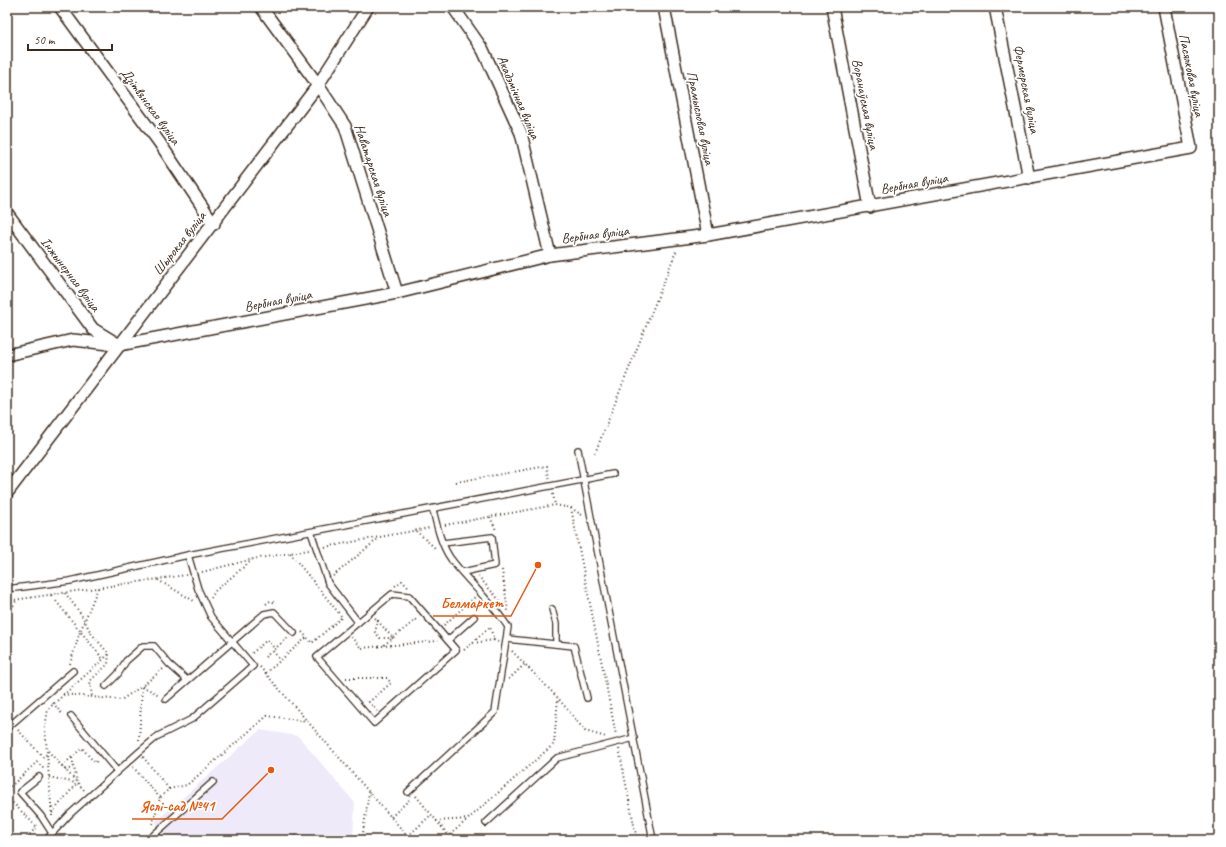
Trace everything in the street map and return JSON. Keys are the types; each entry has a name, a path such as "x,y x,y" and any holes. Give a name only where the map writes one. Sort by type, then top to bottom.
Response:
{"street":[{"name":"Дзітвянская вуліца","path":"60,7 159,142 214,224"},
{"name":"Наватарская вуліца","path":"261,7 318,85 345,126 397,293"},
{"name":"Шырокая вуліца","path":"7,493 119,345 214,224 318,85 368,7"},
{"name":"Акадэмічная вуліца","path":"453,7 482,50 521,133 550,255"},
{"name":"Прамысловая вуліца","path":"664,7 708,236"},
{"name":"Воранаўская вуліца","path":"832,7 870,207"},
{"name":"Фермерская вуліца","path":"995,7 1029,178"},
{"name":"Пасялковая вуліца","path":"1164,7 1191,148"},
{"name":"Вербная вуліца","path":"7,355 73,340 119,345 397,293 550,255 708,236 1191,148"},
{"name":"Інжынерная вуліца","path":"7,213 93,329 119,345"}],"lane":[{"path":"578,450 653,840"},
{"path":"7,589 70,582 188,555 434,510 613,474"},
{"path":"408,792 495,712 507,639 508,627 451,558 443,543 434,510"},
{"path":"311,532 328,583 358,622"},
{"path":"443,543 492,537 495,565 463,572"},
{"path":"46,840 90,795 128,761 158,736 192,719 253,666 211,617 192,574 188,555"},
{"path":"392,594 408,596 456,650 374,723 317,658 358,622 392,594"},
{"path":"552,608 556,624 556,644"},
{"path":"166,699 264,614 274,612 294,633"},
{"path":"448,640 474,617"},
{"path":"507,639 574,646 586,698"},
{"path":"106,686 118,674 126,661 143,646 154,646 168,664 187,680"},
{"path":"7,728 73,671"},
{"path":"71,716 117,771"},
{"path":"486,823 557,758 634,738"},
{"path":"39,777 20,792 41,816 52,833"},
{"path":"151,838 213,782"}],"path":[{"path":"595,453 682,239"},
{"path":"456,482 547,466 555,505"},
{"path":"7,601 16,601 192,574 253,559 316,549 555,505 570,508 580,515 590,514"},
{"path":"570,508 637,840"},
{"path":"331,578 381,537"},
{"path":"290,553 349,630 352,638 361,648 448,640"},
{"path":"443,626 488,586"},
{"path":"69,664 98,588"},
{"path":"65,593 81,614 84,622 109,654 108,664 90,681 92,696"},
{"path":"50,595 103,659"},
{"path":"7,616 16,601"},
{"path":"370,612 393,638"},
{"path":"383,646 424,613"},
{"path":"370,623 375,618"},
{"path":"378,620 375,632 380,638 393,638"},
{"path":"490,627 494,624"},
{"path":"265,657 294,633"},
{"path":"346,643 358,633"},
{"path":"266,673 307,637"},
{"path":"254,659 249,655 267,640 280,660"},
{"path":"472,643 494,640"},
{"path":"52,833 52,814 45,728 48,709 109,654"},
{"path":"499,688 526,663"},
{"path":"63,694 121,700 142,686 168,664"},
{"path":"258,664 411,840"},
{"path":"339,683 346,677 387,678 391,683 369,702 381,716"},
{"path":"142,686 139,752 169,789"},
{"path":"142,686 166,699"},
{"path":"444,840 554,744 558,698"},
{"path":"151,838 152,826 160,798 169,789 187,785 267,716 308,721"},
{"path":"13,734 18,729 43,757 47,754"},
{"path":"62,766 82,748 95,763"},
{"path":"47,750 90,795"},
{"path":"52,814 77,783 72,758"},
{"path":"128,761 160,798"},
{"path":"65,770 74,767"},
{"path":"49,777 77,783"},
{"path":"362,840 370,792"},
{"path":"391,817 415,795 448,836"},
{"path":"408,836 431,815"},
{"path":"24,840 37,826 41,816"},
{"path":"436,821 468,819"},
{"path":"289,840 293,836 326,836 332,840"}],"shaded area":[{"path":"260,730 298,736 355,803 353,835 348,840 171,840 155,822"}],"place":[{"name":"Белмаркет","path":"538,565"},
{"name":"Яслі-сад №41","path":"271,770"}]}
